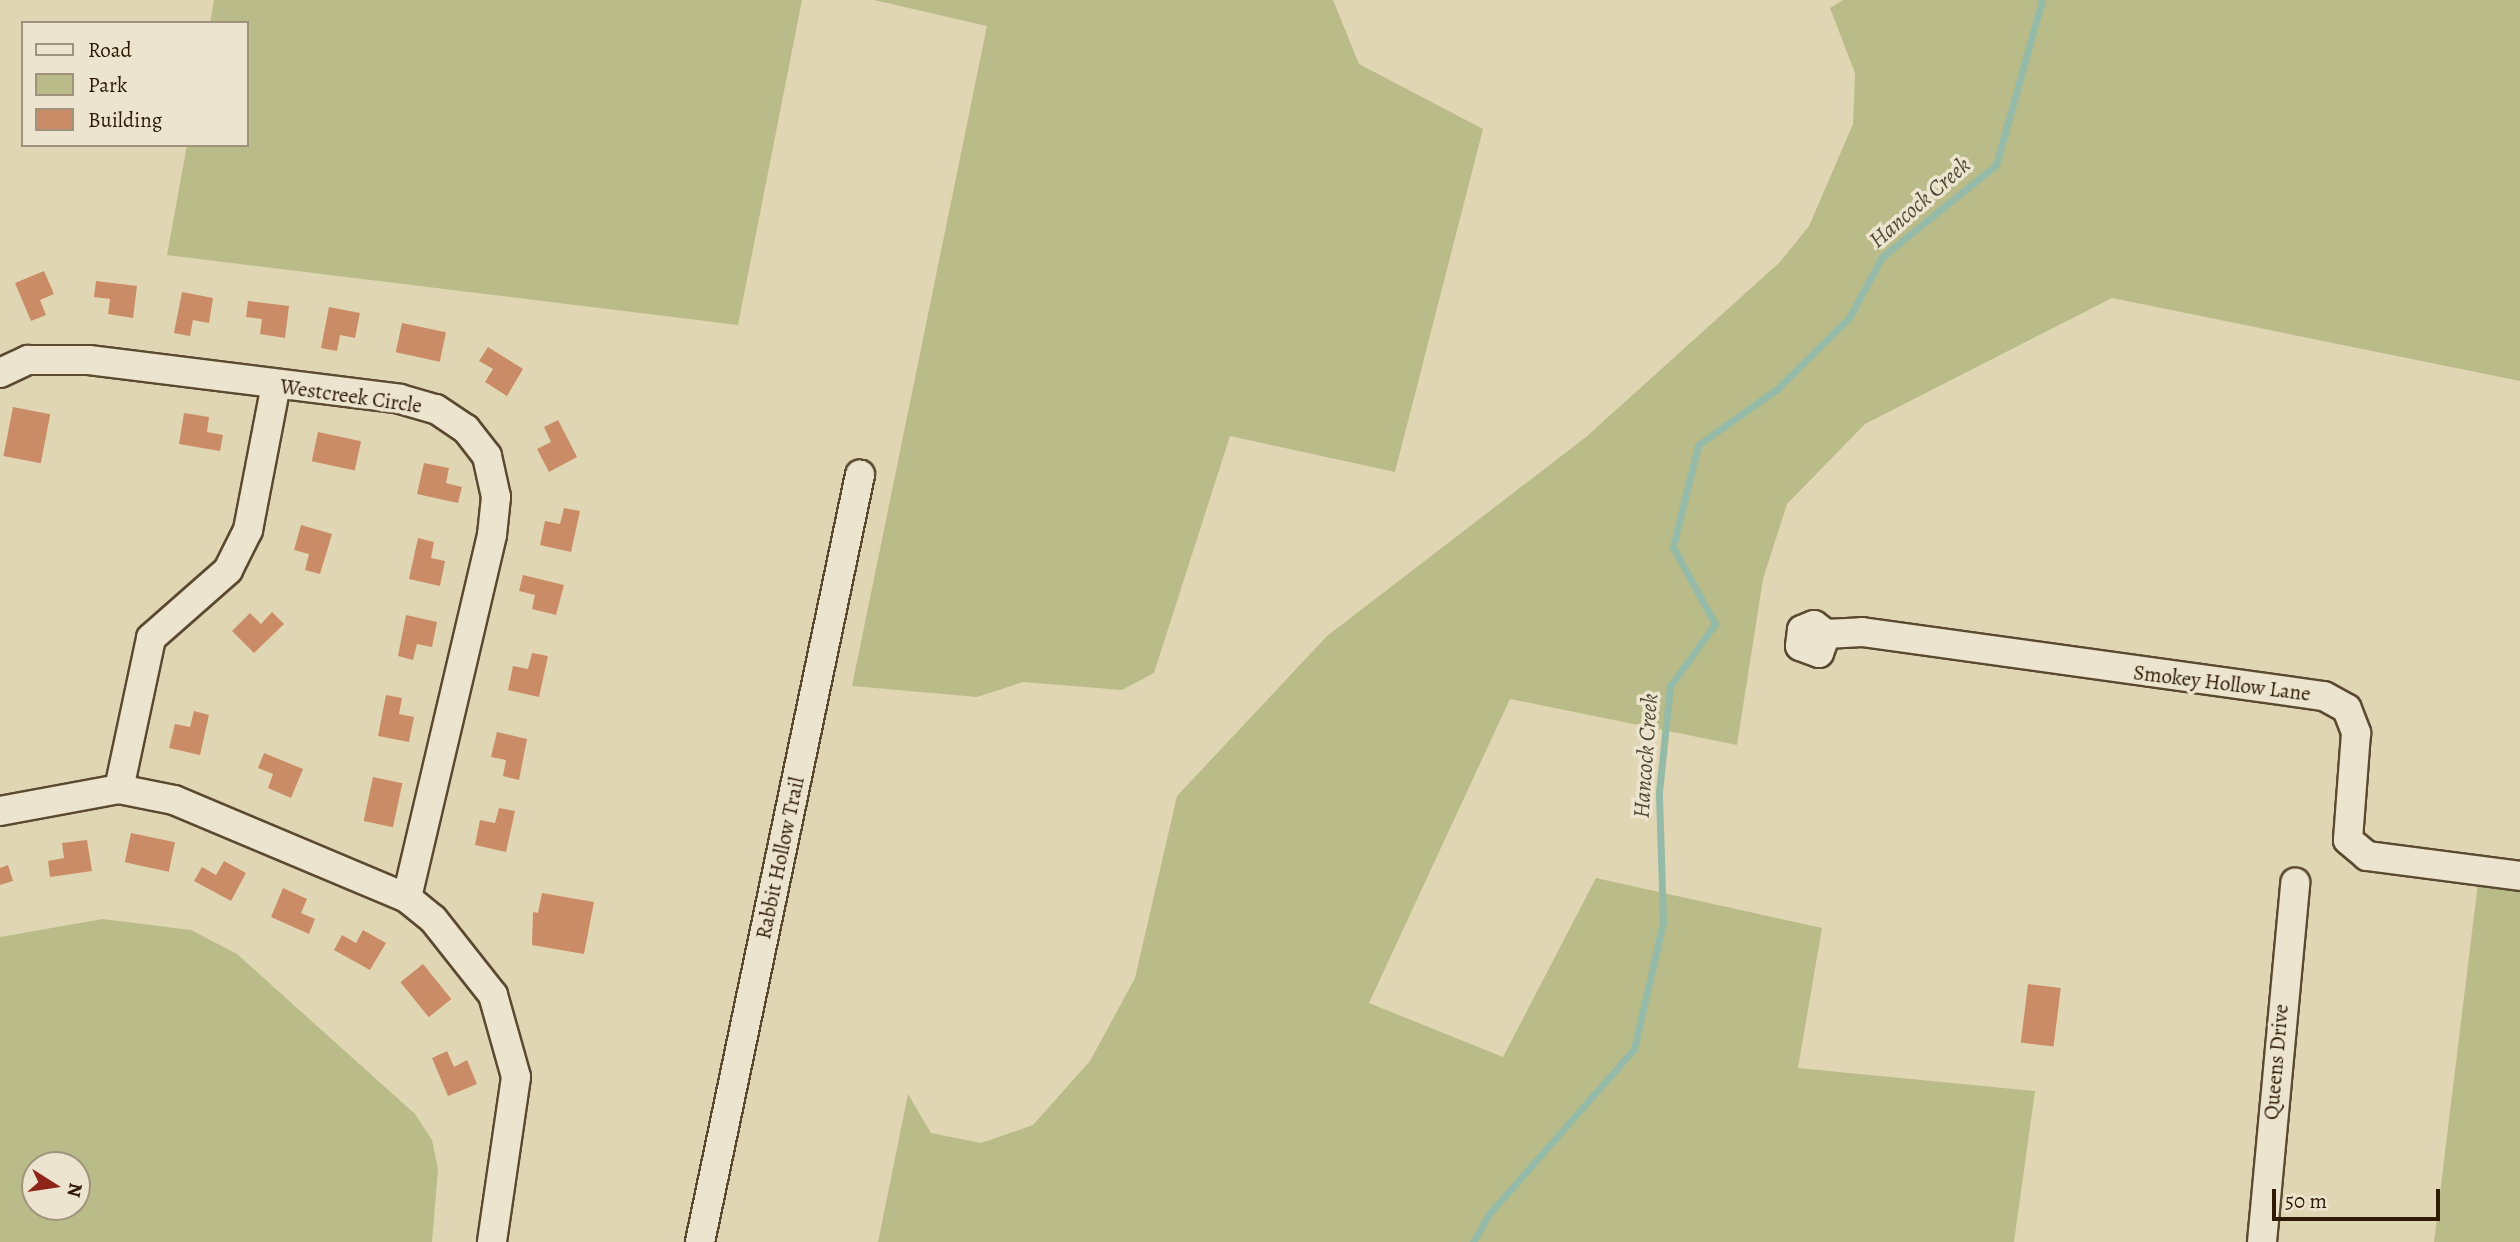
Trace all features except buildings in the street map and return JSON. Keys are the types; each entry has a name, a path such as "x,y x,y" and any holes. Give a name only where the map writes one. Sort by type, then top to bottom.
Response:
{"street":[{"name":"Westcreek Circle","path":"0,373 53,356 400,399 436,409 466,429 487,456 496,498 492,535 407,898"},
{"path":"119,789 151,638 228,570 248,530 276,385"},
{"name":"Rabbit Hollow Trail","path":"700,1242 860,475"},
{"name":"Smokey Hollow Lane","path":"1826,634 1862,632 2324,696 2347,709 2356,733 2348,841 2367,856 2520,876"},
{"path":"0,811 119,789 199,808 407,898 473,962 507,1029 516,1105 492,1242"},
{"name":"Queens Drive","path":"2262,1242 2295,883"}],"green space":[{"path":"214,0 802,0 738,325 167,255 187,147 248,147 248,21 210,21"},
{"path":"874,0 1333,0 1359,64 1483,129 1395,472 1230,436 1154,673 1122,690 1023,682 977,697 852,686 987,26"},
{"path":"1843,0 2520,0 2520,381 2112,298 1865,424 1787,504 1763,579 1737,745 1510,699 1369,1003 1503,1057 1596,878 1822,928 1798,1068 2035,1091 2014,1242 878,1242 908,1094 931,1133 981,1143 1033,1125 1090,1061 1135,978 1177,796 1327,636 1586,437 1780,262 1809,226 1853,124 1855,73 1830,8"},
{"path":"2478,883 2520,889 2520,1242 2434,1242"},
{"path":"103,919 191,930 237,954 415,1114 432,1140 438,1169 432,1242 0,1242 0,937"}],"waterway":[{"name":"Hancock Creek","path":"1473,1242 1489,1214 1634,1049 1663,922 1659,792 1670,686 1715,624 1673,547 1698,445 1777,389 1849,318 1882,257 1996,165 2042,0"}]}
